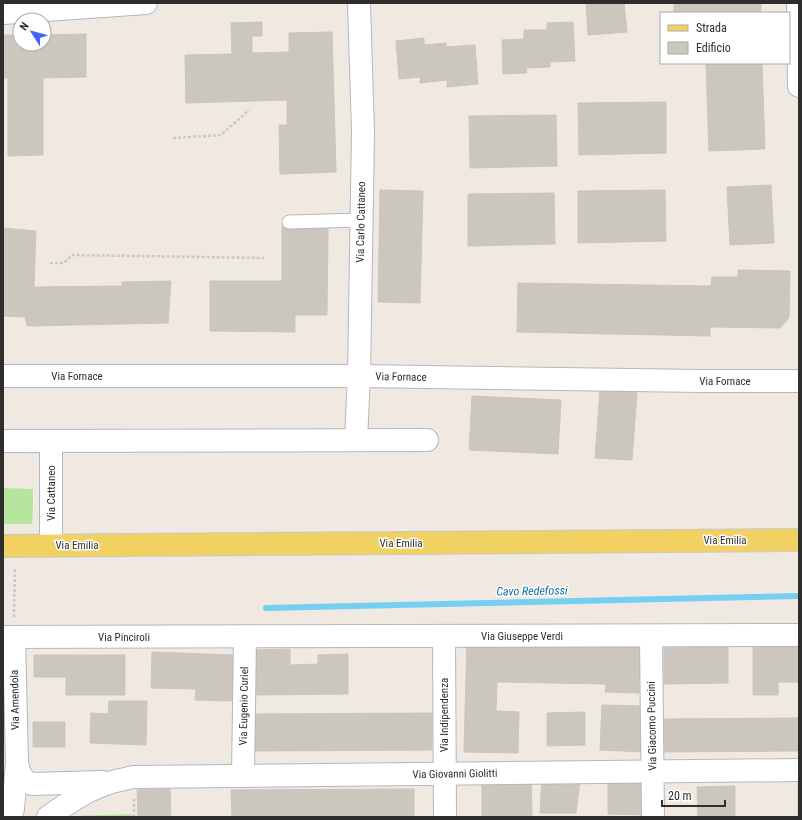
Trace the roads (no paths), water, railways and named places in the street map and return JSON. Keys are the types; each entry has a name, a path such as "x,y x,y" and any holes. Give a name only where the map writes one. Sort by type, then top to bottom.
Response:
{"main road":[{"name":"Via Emilia","path":"9,546 799,540"}],"street":[{"path":"3,13 146,3"},
{"name":"Via Carlo Cattaneo","path":"356,440 359,376 363,132 359,3"},
{"path":"798,3 799,86"},
{"name":"Via Fornace","path":"3,376 359,376 799,381"},
{"path":"3,441 427,440"},
{"name":"Via Cattaneo","path":"51,441 51,546"},
{"name":"Via Indipendenza","path":"444,636 445,817"},
{"name":"Via Giacomo Puccini","path":"651,636 654,817"},
{"name":"Via Giuseppe Verdi","path":"245,637 799,636"},
{"name":"Via Pinciroli","path":"9,637 245,637"},
{"name":"Via Amendola","path":"8,817 11,815 13,809 17,763 9,637"},
{"name":"Via Eugenio Curiel","path":"243,776 245,637"},
{"path":"17,763 21,776 24,780 32,784 111,782"},
{"name":"Via Giovanni Giolitti","path":"111,782 134,777 799,770"},
{"path":"48,817 71,801 93,789 111,782"}],"lane":[{"path":"289,222 362,220"}],"waterway":[{"name":"Cavo Redefossi","path":"266,608 799,596"}]}
